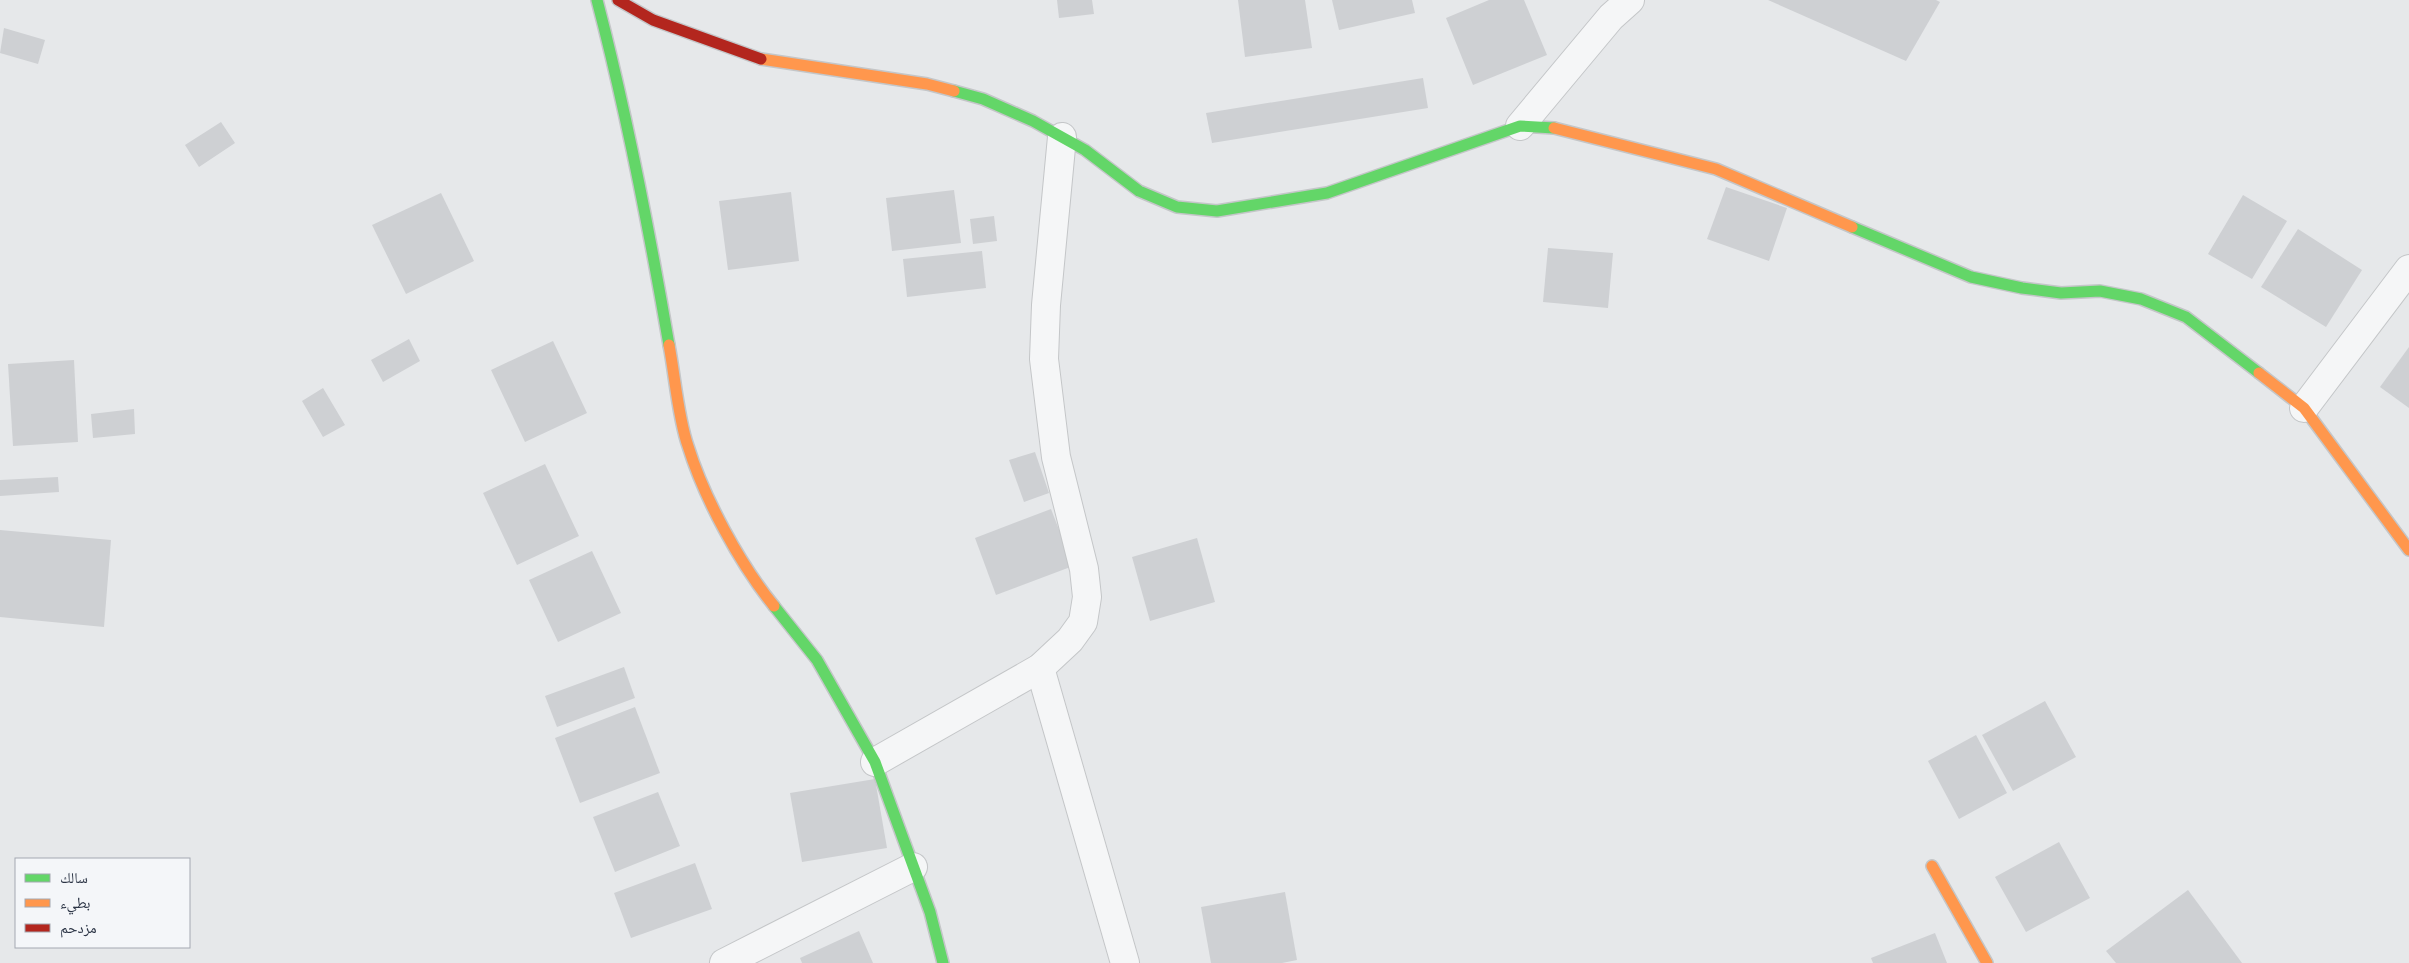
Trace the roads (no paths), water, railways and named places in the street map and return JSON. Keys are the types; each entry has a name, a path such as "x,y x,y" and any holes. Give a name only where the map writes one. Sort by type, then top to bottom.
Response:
{"street":[{"path":"597,0 616,72 636,166 687,445 711,506 720,522 763,593 817,660 875,762 930,912 943,963"},
{"path":"618,0 653,20 754,58 927,84 983,99 1033,121 1062,137 1085,150 1139,191 1177,207 1217,211 1327,192 1470,145 1520,126 1560,128 1716,169 1971,277 2022,288 2061,293 2100,291 2142,299 2186,317 2304,408 2409,550"},
{"path":"1520,126 1611,17 1630,0"},
{"path":"875,762 1040,668 1070,640 1083,622 1087,597 1084,569 1056,457 1044,359 1046,305 1062,137"},
{"path":"2304,408 2409,269"},
{"path":"1040,668 1126,963"},
{"path":"1932,866 1987,963"},
{"path":"724,963 913,867"}]}
